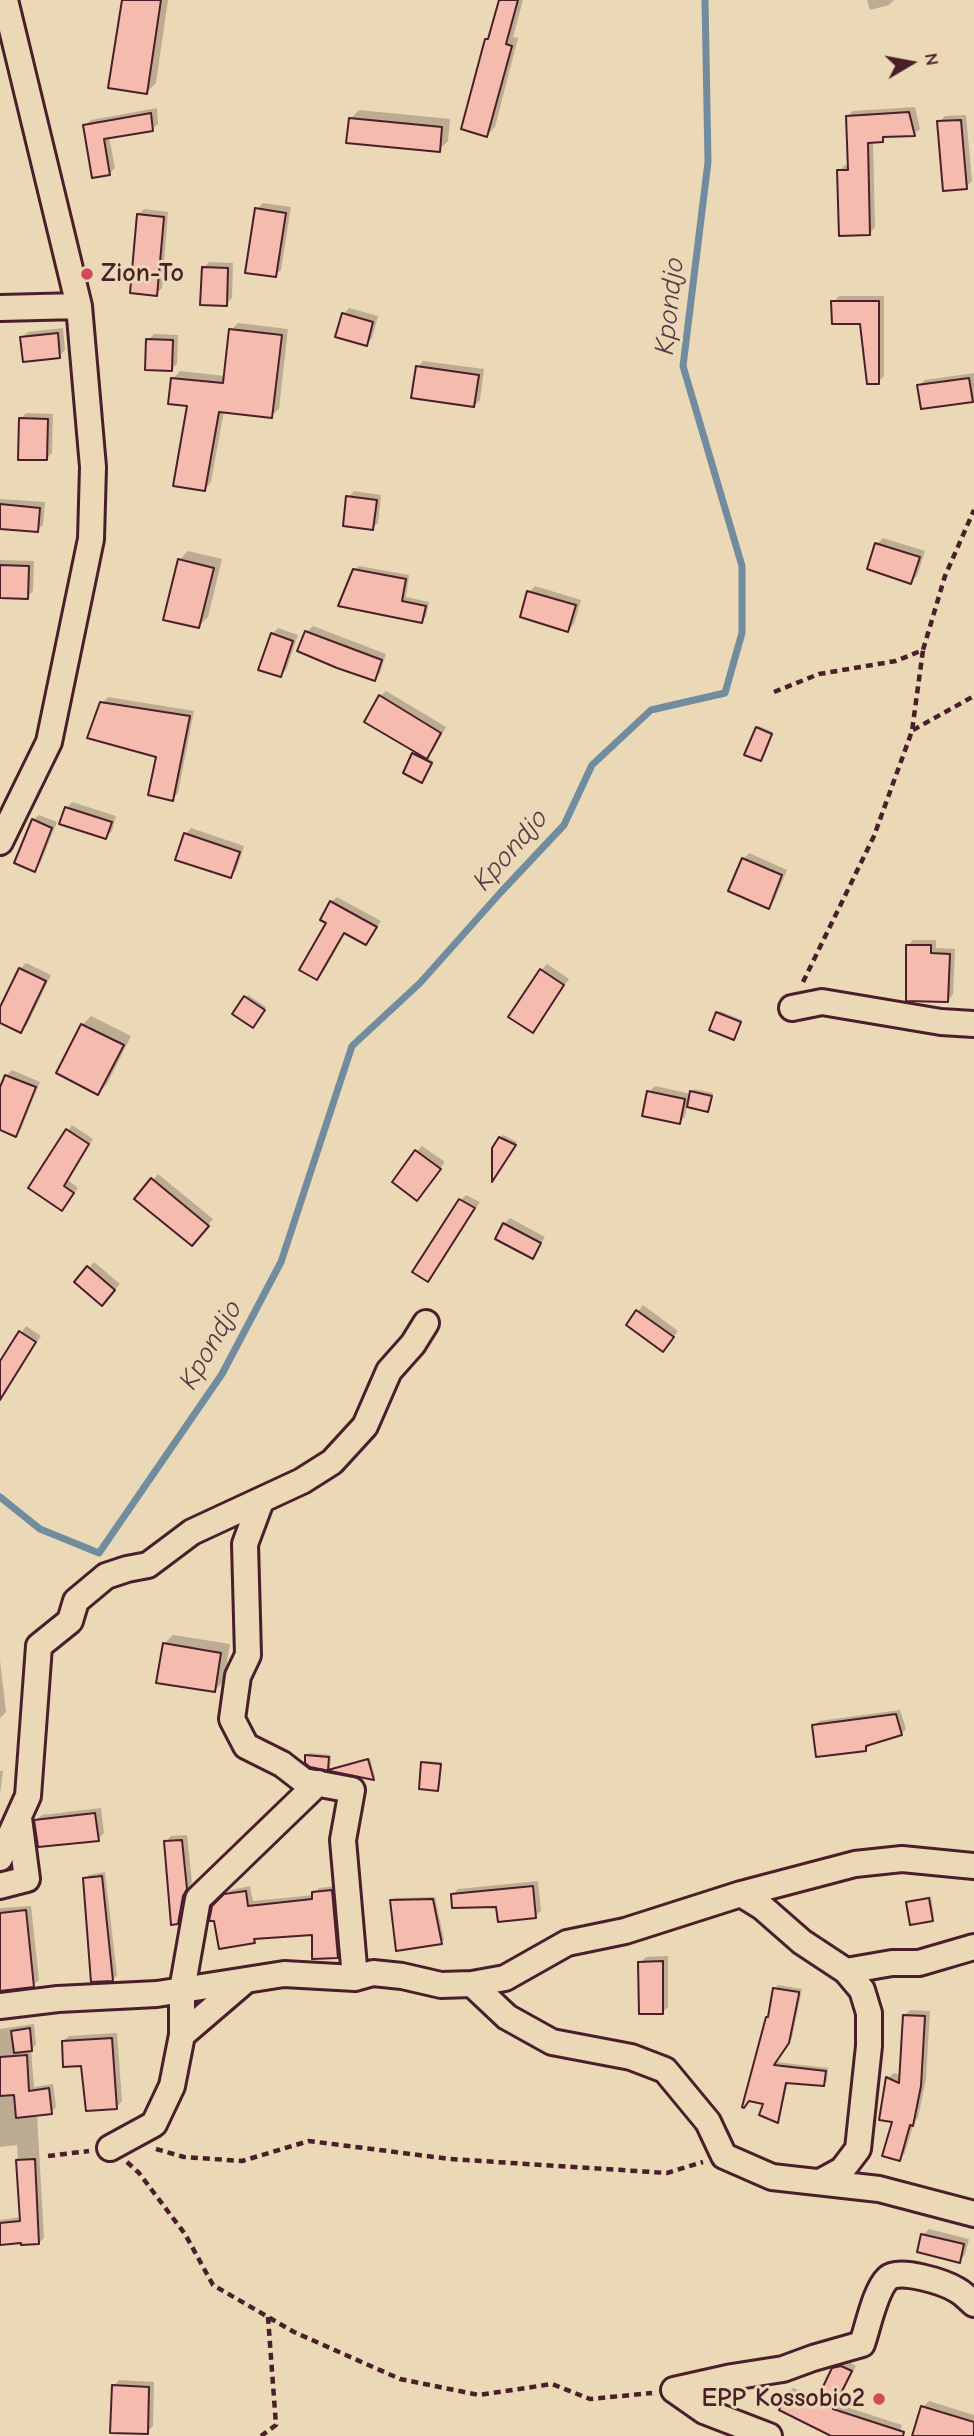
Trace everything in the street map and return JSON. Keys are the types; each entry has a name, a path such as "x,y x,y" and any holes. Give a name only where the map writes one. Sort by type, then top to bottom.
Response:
{"street":[{"path":"0,842 50,742 90,539 93,467 79,306 5,0"},
{"path":"0,308 79,306"},
{"path":"792,1008 822,1002 941,1023 974,1024"},
{"path":"0,1858 28,1796 39,1646 70,1621 76,1601 106,1577 148,1565 192,1532 302,1481 332,1462 365,1426 389,1371 414,1344 426,1323"},
{"path":"261,1501 246,1544 248,1655 238,1676 232,1719 246,1746 282,1764 304,1781 352,1790 343,1840 355,1978"},
{"path":"118,2144 154,2124 172,2086 182,2035 182,1990 198,1899 317,1783"},
{"path":"0,1886 27,1879 19,1818"},
{"path":"0,2006 182,1990 284,1974 355,1978 373,1973 402,1976 440,1985 472,1984 505,1978 567,1943 625,1931 741,1894 867,1863 902,1859 974,1866"},
{"path":"741,1894 846,1971 862,1990 869,2013 869,2046 858,2149 842,2170 820,2182"},
{"path":"846,1971 919,1963 974,1947"},
{"path":"182,2035 245,1980"},
{"path":"472,1984 507,2017 552,2042 631,2057 665,2070 708,2122 724,2156 772,2177 879,2189 974,2214"},
{"path":"674,2390 783,2369 862,2344 880,2289 889,2277 899,2273 956,2289 974,2304"},
{"path":"674,2390 704,2411 769,2436"}],"path":[{"path":"792,1008 874,836 912,731 923,650 945,576 974,510"},
{"path":"774,692 820,674 896,661 923,650"},
{"path":"912,731 974,696"},
{"path":"48,2156 118,2144 184,2157 242,2161 309,2141 450,2160 667,2173 724,2156"},
{"path":"118,2144 185,2234 213,2284 294,2333 400,2379 479,2395 552,2384 590,2399 674,2390"},
{"path":"261,2436 276,2425 268,2317"}],"building":[{"path":"122,0 161,0 147,94 108,88"},
{"path":"499,0 518,0 506,44 512,46 487,137 461,129 485,39 488,39"},
{"path":"909,112 915,136 883,137 883,142 868,143 870,235 839,236 837,170 848,170 846,116"},
{"path":"151,113 153,131 104,139 110,175 92,178 83,125"},
{"path":"349,118 442,127 440,152 346,143"},
{"path":"961,120 967,189 943,191 937,121"},
{"path":"255,208 286,213 276,277 245,273"},
{"path":"137,214 164,217 157,296 130,293"},
{"path":"202,267 228,268 227,306 200,305"},
{"path":"831,301 879,301 879,384 867,384 860,324 832,324"},
{"path":"342,313 373,322 367,346 335,337"},
{"path":"229,329 282,335 272,418 219,412 205,491 173,486 187,406 168,404 171,378 223,383"},
{"path":"58,333 60,358 23,362 20,337"},
{"path":"146,339 173,340 172,371 145,370"},
{"path":"416,366 479,375 474,407 411,398"},
{"path":"969,378 973,402 921,409 917,385"},
{"path":"19,418 48,419 47,460 18,460"},
{"path":"346,496 377,500 373,530 343,526"},
{"path":"0,504 40,508 38,532 0,529"},
{"path":"875,543 920,557 911,584 867,569"},
{"path":"178,559 214,568 199,628 163,620"},
{"path":"0,565 29,566 28,599 0,598"},
{"path":"353,569 406,579 402,601 426,606 422,623 338,606"},
{"path":"527,591 576,605 568,632 520,617"},
{"path":"305,631 382,660 375,681 297,651"},
{"path":"271,633 293,641 281,677 258,670"},
{"path":"379,695 441,733 427,759 364,722"},
{"path":"100,702 190,716 173,801 148,795 156,757 87,738"},
{"path":"756,727 772,734 761,761 744,755"},
{"path":"412,753 432,763 422,783 403,773"},
{"path":"65,807 112,822 106,839 59,824"},
{"path":"32,819 52,828 35,872 14,863"},
{"path":"184,833 240,852 231,878 175,860"},
{"path":"742,858 782,875 769,909 728,891"},
{"path":"330,901 377,927 366,945 344,933 317,980 299,970 326,923 320,920"},
{"path":"906,945 931,945 931,953 950,954 948,1002 906,1001"},
{"path":"19,968 46,981 21,1033 0,1023 0,1007"},
{"path":"540,969 564,985 533,1033 508,1017"},
{"path":"244,996 265,1010 253,1028 232,1014"},
{"path":"716,1012 741,1022 734,1040 709,1030"},
{"path":"81,1024 124,1045 98,1095 56,1073"},
{"path":"5,1075 36,1087 16,1137 0,1130 0,1087"},
{"path":"647,1091 685,1099 680,1124 642,1116"},
{"path":"690,1091 712,1096 708,1112 687,1107"},
{"path":"66,1129 89,1144 64,1186 74,1193 62,1211 28,1188"},
{"path":"499,1137 516,1145 492,1182 492,1148"},
{"path":"415,1150 441,1169 417,1201 392,1182"},
{"path":"151,1178 209,1226 192,1246 134,1199"},
{"path":"459,1199 475,1208 428,1282 412,1272"},
{"path":"503,1223 541,1243 533,1259 495,1239"},
{"path":"87,1266 115,1290 102,1306 74,1282"},
{"path":"636,1310 674,1337 663,1352 626,1325"},
{"path":"19,1331 36,1342 0,1400 0,1361"},
{"path":"163,1643 221,1653 215,1692 156,1683"},
{"path":"896,1714 902,1735 866,1746 866,1751 816,1757 812,1725"},
{"path":"305,1755 329,1757 328,1770 368,1759 374,1780 310,1767 305,1763"},
{"path":"421,1762 441,1764 438,1791 419,1789"},
{"path":"95,1813 99,1841 38,1847 34,1820"},
{"path":"182,1840 187,1889 183,1896 178,1924 171,1925 164,1841"},
{"path":"102,1876 113,1981 91,1982 83,1878"},
{"path":"533,1886 536,1918 498,1922 496,1907 452,1908 451,1894"},
{"path":"332,1890 338,1958 312,1959 312,1935 254,1939 255,1943 219,1949 214,1921 209,1921 212,1906 224,1894 246,1891 248,1906 312,1899 312,1892"},
{"path":"929,1898 933,1921 910,1925 906,1902"},
{"path":"433,1899 442,1944 396,1951 390,1900"},
{"path":"26,1910 34,1987 0,1991 0,1913"},
{"path":"663,1961 663,2014 639,2014 638,1962"},
{"path":"773,1988 799,1992 789,2043 774,2065 826,2071 824,2086 786,2083 778,2123 759,2115 763,2104 749,2101 742,2107 768,2017"},
{"path":"903,2015 925,2016 921,2086 913,2126 910,2125 900,2161 882,2156 892,2122 879,2120 886,2077 899,2083"},
{"path":"30,2028 32,2051 14,2053 11,2031"},
{"path":"112,2038 117,2109 86,2111 81,2066 63,2067 62,2041"},
{"path":"27,2055 29,2091 49,2088 52,2114 16,2118 14,2095 0,2096 0,2057"},
{"path":"35,2159 39,2244 0,2245 0,2223 20,2221 16,2160"},
{"path":"921,2234 964,2244 960,2263 917,2252"},
{"path":"841,2366 852,2371 833,2409 904,2432 903,2436 831,2436 779,2410 786,2392 815,2403 832,2368"},
{"path":"112,2385 149,2387 148,2434 110,2433"},
{"path":"921,2406 974,2422 974,2436 912,2436"}],"waterway":[{"name":"Kpondjo","path":"0,1497 40,1529 99,1553 222,1374 281,1262 352,1046 420,983 564,825 592,765 651,710 725,693 742,633 742,566 683,366 708,162 705,0"}],"place":[{"name":"Zion-To","path":"87,274"},
{"name":"EPP Kossobio2","path":"879,2399"}]}
